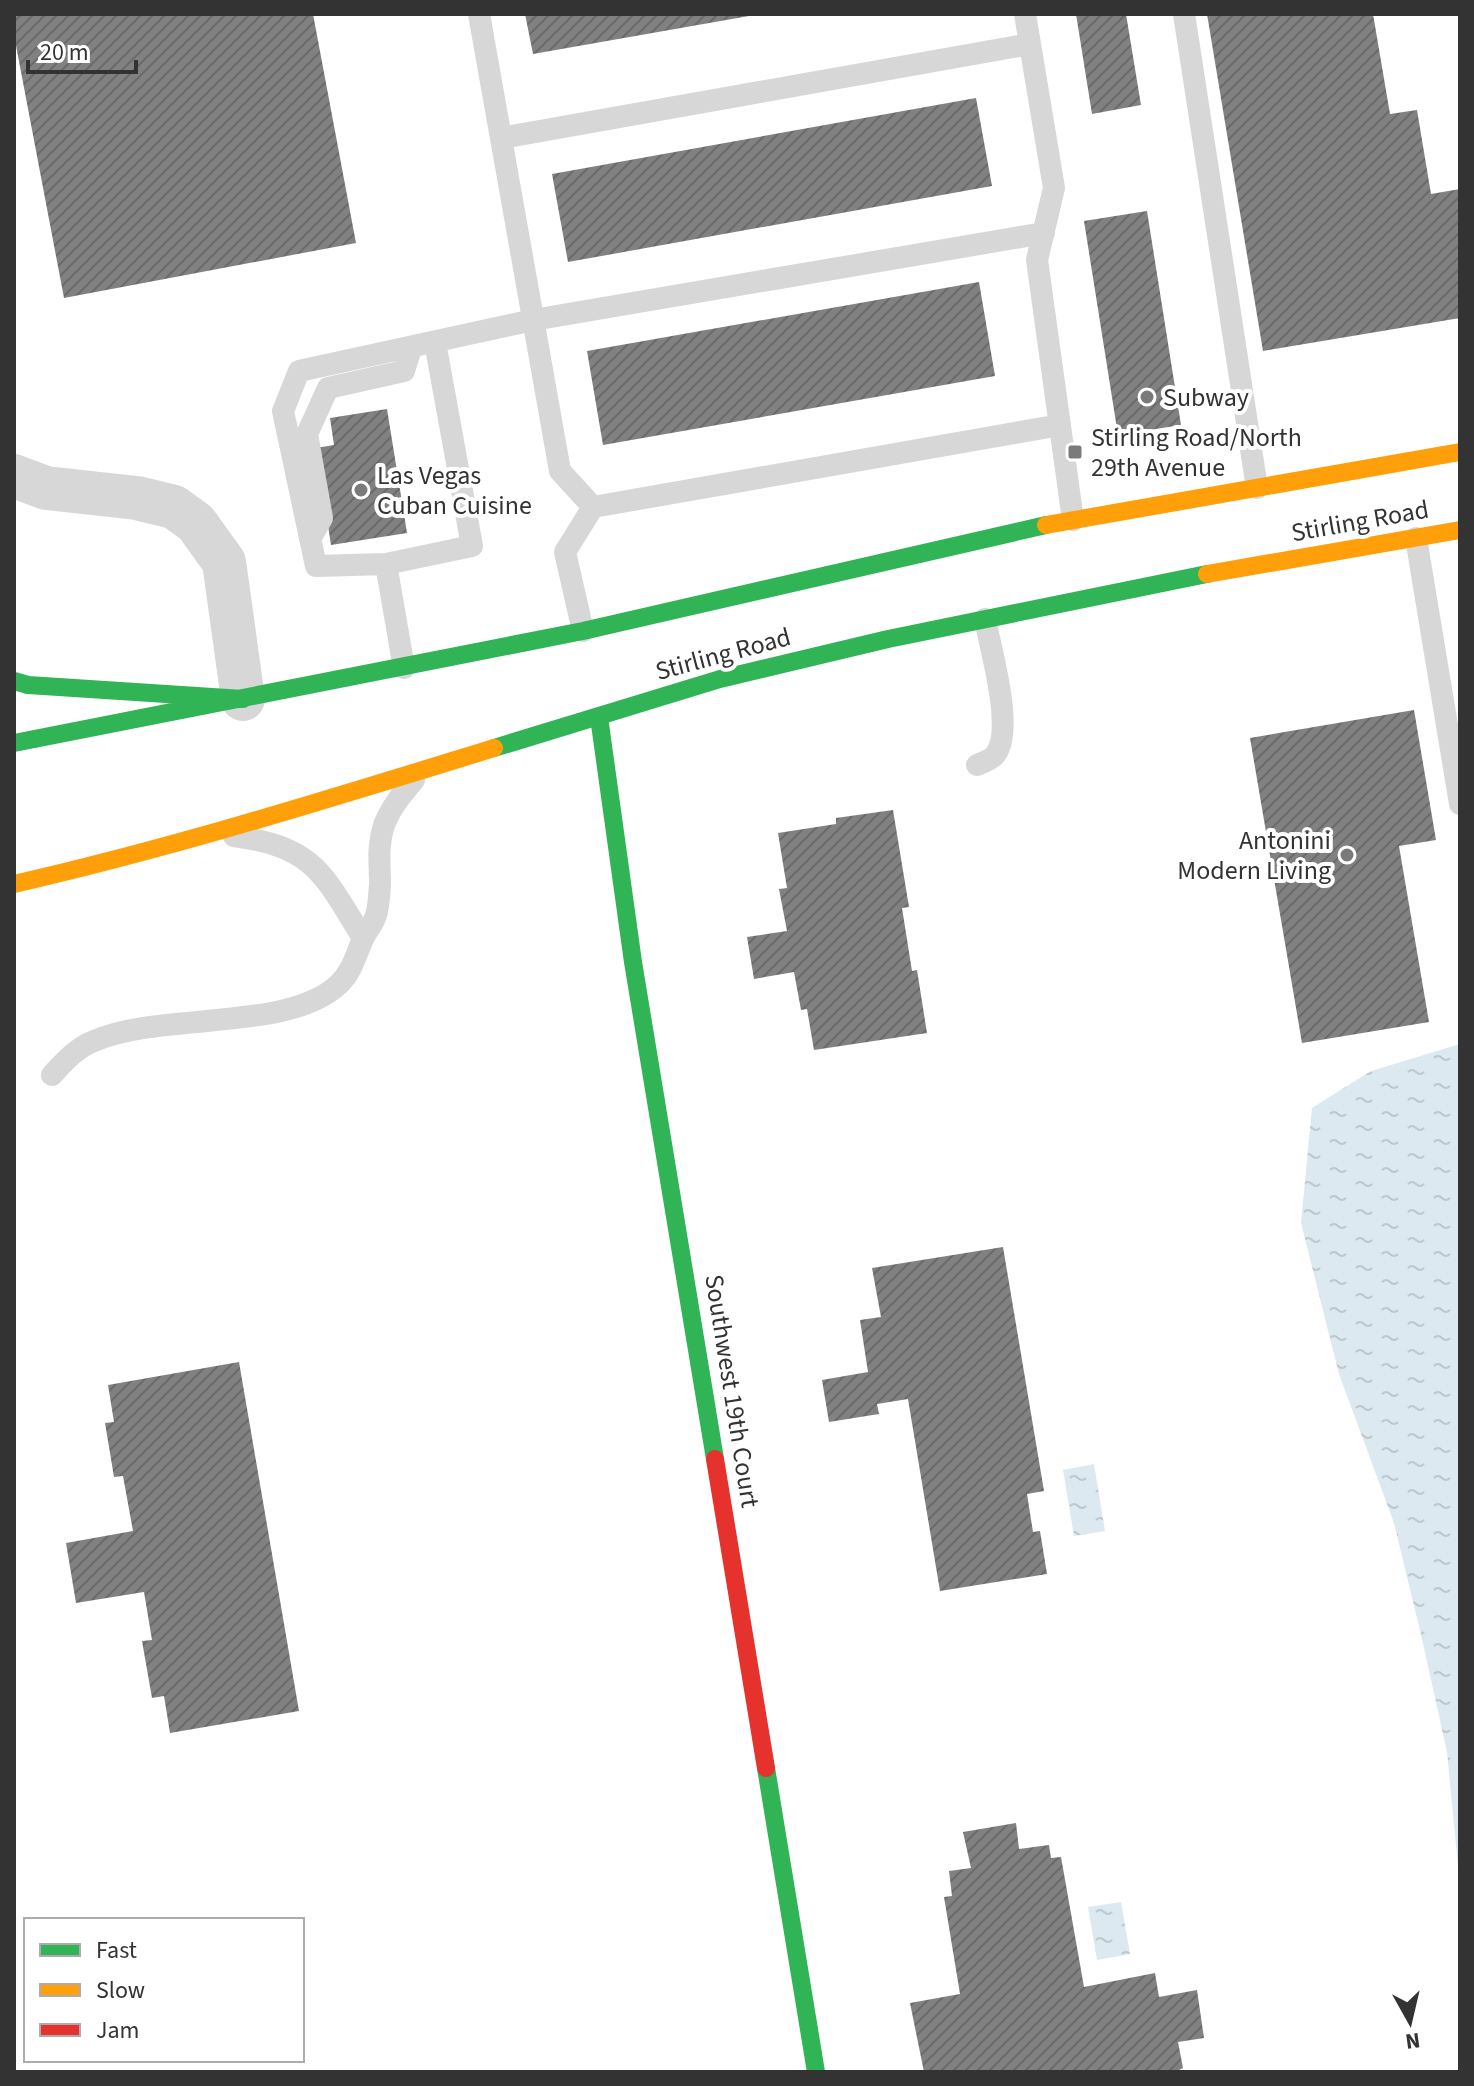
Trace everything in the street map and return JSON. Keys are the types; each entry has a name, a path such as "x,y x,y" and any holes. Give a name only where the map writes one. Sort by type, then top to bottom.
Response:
{"main road":[{"name":"Stirling Road","path":"14,743 583,631 1022,529 1460,452"},
{"name":"Stirling Road","path":"14,884 111,862 215,833 720,679 1163,582 1460,530"},
{"path":"14,681 28,685 243,699"},
{"name":"Southwest 19th Court","path":"599,717 633,962 816,2072"}],"street":[{"path":"14,476 46,488 137,498 174,507 196,523 224,562 243,699"}],"lane":[{"path":"479,14 560,471 593,507"},
{"path":"1025,14 1054,188 1037,260 1073,520"},
{"path":"1184,14 1257,488"},
{"path":"501,138 1030,44"},
{"path":"435,342 472,546 386,564 316,566 283,411 299,371 533,320 1044,233"},
{"path":"310,539 322,518 307,434 328,388 404,371 411,348"},
{"path":"583,631 565,552 593,507 1060,425"},
{"path":"1416,538 1460,804"},
{"path":"386,564 404,668"},
{"path":"977,765 995,756 1003,728 985,619"},
{"path":"52,1075 74,1052 93,1041 122,1032 293,1009 320,999 340,984 354,964 363,938 376,915 380,884 377,858 384,826 393,805 419,772"},
{"path":"215,833 281,844 302,856 323,875 363,938"}],"water":[{"path":"1460,1044 1460,1886 1447,1752 1422,1639 1394,1523 1339,1374 1301,1223 1312,1108 1371,1071"},
{"path":"1094,1464 1105,1531 1074,1536 1063,1470"},
{"path":"1121,1902 1130,1954 1097,1960 1088,1907"}],"building":[{"path":"14,14 313,14 356,243 64,298 14,35"},
{"path":"525,14 749,14 749,16 533,54"},
{"path":"1076,14 1126,14 1141,105 1092,114"},
{"path":"1207,14 1373,14 1390,114 1417,110 1431,194 1460,189 1460,318 1263,351"},
{"path":"976,98 992,186 568,262 552,174"},
{"path":"1147,211 1181,425 1118,435 1084,221"},
{"path":"979,282 995,376 603,445 587,351"},
{"name":"Las Vegas Cuban Cuisine","path":"387,409 407,533 331,545 316,448 334,445 330,418"},
{"path":"1414,710 1436,840 1399,846 1429,1022 1302,1043 1250,738"},
{"path":"893,810 909,907 902,908 912,971 917,970 927,1033 814,1050 807,1009 801,1010 794,972 754,979 747,937 787,931 779,889 787,888 778,833 836,824 836,818"},
{"path":"1003,1247 1044,1491 1027,1494 1033,1532 1040,1531 1047,1574 940,1591 908,1399 877,1404 879,1414 829,1422 822,1380 868,1372 860,1320 881,1317 872,1268"},
{"path":"239,1362 299,1711 170,1733 164,1696 152,1698 142,1641 152,1640 144,1592 76,1603 66,1543 133,1531 123,1476 114,1477 105,1423 114,1422 108,1385"},
{"path":"1016,1823 1019,1849 1049,1845 1051,1858 1061,1857 1084,1987 1155,1973 1159,1997 1197,1990 1204,2038 1178,2042 1183,2068 1175,2072 924,2072 910,2003 960,1994 944,1897 952,1896 949,1871 971,1868 963,1832"}],"traffic: fast":[{"path":"14,743 583,631 1046,525"},
{"path":"494,748 720,679 888,639 1207,574"},
{"path":"14,681 28,685 243,699"},
{"path":"599,717 633,962 715,1459"},
{"path":"766,1768 816,2072"}],"traffic: slow":[{"path":"1046,525 1460,452"},
{"path":"1207,574 1460,530"},
{"path":"14,884 195,838 494,748"}],"traffic: jam":[{"path":"715,1459 766,1768"}],"place":[{"name":"Subway","path":"1147,397"},
{"name":"Stirling Road/North 29th Avenue","path":"1075,452"},
{"name":"Las Vegas Cuban Cuisine","path":"361,490"},
{"name":"Antonini Modern Living","path":"1347,855"}]}
